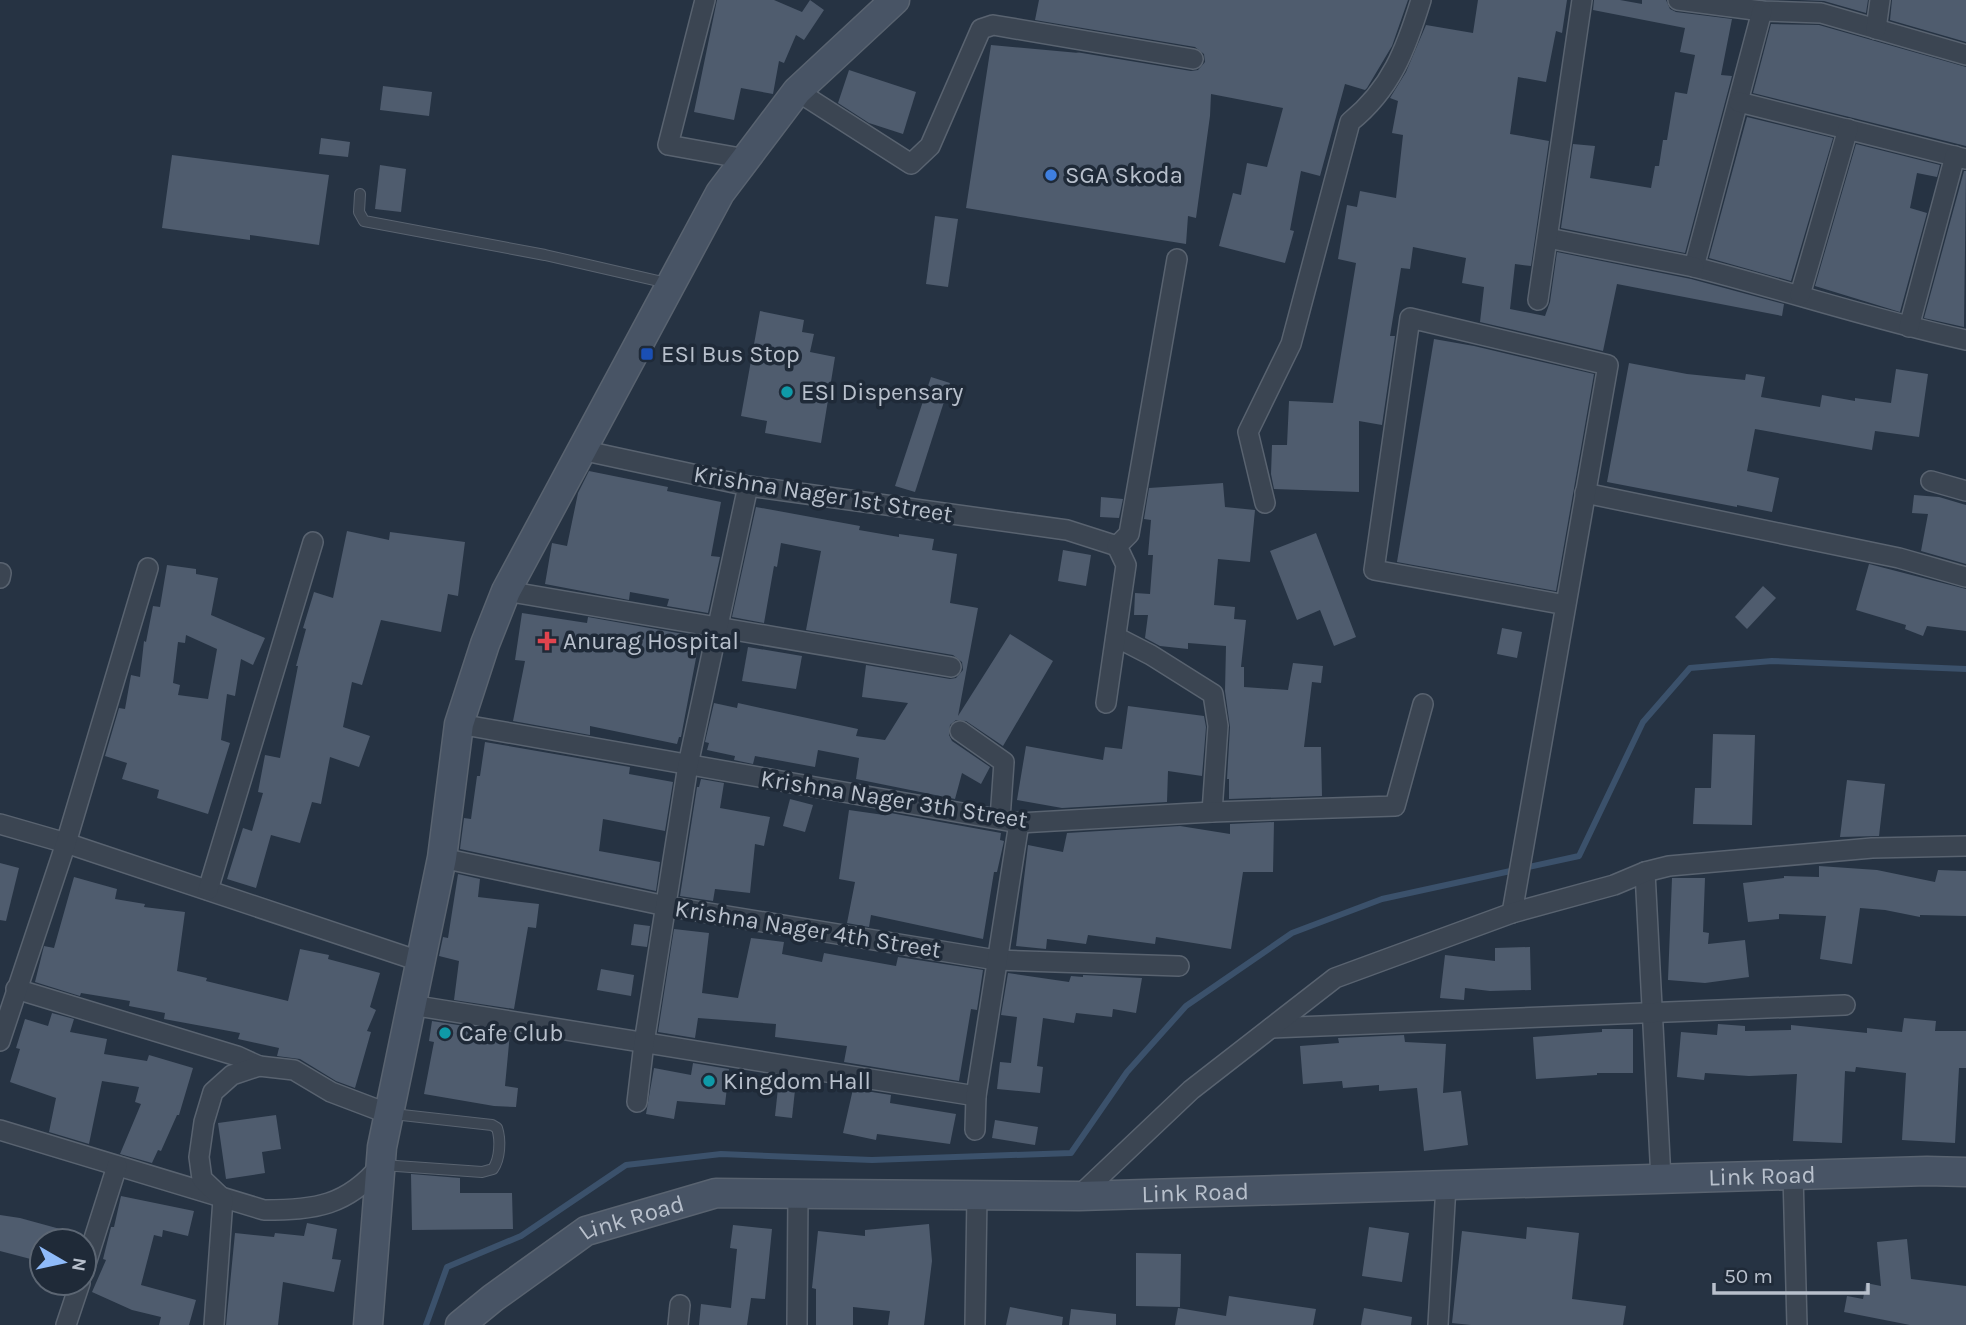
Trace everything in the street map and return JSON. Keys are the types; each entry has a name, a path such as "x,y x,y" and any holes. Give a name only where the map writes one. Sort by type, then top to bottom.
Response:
{"street":[{"path":"705,0 668,145 746,159"},
{"path":"368,1325 381,1165 442,858 459,724 485,644 506,591 720,193 797,91 895,0"},
{"path":"1265,503 1248,432 1291,344 1350,122 1391,78 1406,46 1421,0"},
{"path":"1538,300 1581,0"},
{"path":"1678,0 1762,11 1821,13 1966,55"},
{"path":"1876,29 1880,0"},
{"path":"1694,267 1762,11"},
{"path":"797,91 911,164 930,146 981,29 993,25 1193,59"},
{"path":"1739,102 1960,157 1909,327"},
{"path":"1800,295 1848,129"},
{"path":"1548,238 1694,267 1909,327 1966,340"},
{"path":"1106,703 1126,565 1117,546 1129,534 1177,259"},
{"path":"1512,913 1566,605 1585,493 1608,365 1410,318 1374,570 1566,605"},
{"name":"Krishna Nager 1st Street","path":"581,450 748,486 1067,530 1117,546"},
{"path":"1931,481 1966,491"},
{"path":"637,1102 688,765 748,486"},
{"path":"1585,493 1899,558 1966,577"},
{"path":"208,890 313,542"},
{"path":"0,1041 66,843 148,568"},
{"path":"0,578 1,573"},
{"path":"506,591 951,667"},
{"path":"1116,637 1151,655 1213,694 1218,726 1212,812"},
{"name":"Krishna Nager 3th Street","path":"459,724 1009,821 1395,806 1423,704"},
{"path":"960,731 1004,762 1009,821 996,960 976,1096 975,1130"},
{"path":"0,824 66,843 422,962"},
{"path":"1079,1196 1191,1090 1335,978 1512,913 1614,885 1645,872 1669,866 1859,849 1966,846"},
{"name":"Krishna Nager 4th Street","path":"442,858 666,906 996,960 1179,966"},
{"path":"1645,872 1661,1179"},
{"path":"16,989 237,1056 260,1066 293,1070 331,1092 389,1114"},
{"path":"411,1005 976,1096"},
{"path":"1271,1028 1845,1005"},
{"path":"223,1199 202,1179 199,1157 204,1122 213,1092 232,1075 260,1066"},
{"path":"0,1130 264,1210 305,1210 344,1198 367,1181 381,1165"},
{"path":"98,1227 117,1166"},
{"name":"Link Road","path":"467,1322 493,1298 586,1231 716,1193 1079,1196 1966,1172"},
{"path":"1793,1175 1797,1325"},
{"path":"1438,1325 1446,1185"},
{"path":"797,1325 798,1194"},
{"path":"975,1325 976,1195"},
{"path":"214,1325 223,1199"},
{"path":"66,1325 75,1297"}],"lane":[{"path":"360,194 359,212 364,221 545,255 671,284"},
{"path":"381,1165 487,1172 497,1164 500,1136 498,1128 492,1125 389,1114"}],"building":[{"path":"717,0 774,0 802,12 810,0 824,10 804,40 796,35 784,63 779,61 773,94 741,88 734,120 694,112"},
{"path":"1039,0 1408,0 1392,46 1367,88 1365,90 1345,84 1320,176 1301,171 1290,230 1294,231 1285,263 1219,246 1233,193 1241,195 1247,163 1267,167 1283,108 1211,94 1196,218 1188,216 1186,244 966,208 991,45 1079,53 1076,52 1191,71 1198,70 1205,62 1204,54 1195,47 1035,20"},
{"path":"1478,0 1567,0 1562,33 1556,31 1546,82 1518,77 1510,134 1549,141 1531,266 1515,264 1510,309 1545,316 1550,302 1557,252 1691,279 1784,304 1782,316 1617,284 1603,351 1480,322 1484,287 1462,283 1466,258 1413,247 1410,269 1401,268 1390,336 1395,336 1382,425 1359,421 1359,492 1274,489 1271,474 1272,445 1287,445 1289,401 1333,403 1356,263 1338,259 1347,205 1357,207 1360,191 1396,198 1403,135 1392,133 1398,101 1390,98 1406,72 1426,25 1473,33"},
{"path":"1594,0 1620,0 1642,4 1642,0 1666,0 1670,9 1676,12 1732,19 1721,75 1732,76 1685,253 1561,228 1573,144 1595,146 1590,178 1651,188 1655,166 1659,166 1663,140 1667,140 1675,92 1687,94 1695,55 1680,52 1685,28 1593,10"},
{"path":"1799,0 1868,0 1866,13 1824,1"},
{"path":"1892,0 1966,0 1966,42 1890,20"},
{"path":"1771,24 1819,25 1966,67 1966,146 1753,93"},
{"path":"849,70 916,92 903,134 869,123 838,103"},
{"path":"383,86 432,92 429,116 380,110"},
{"path":"1747,117 1833,138 1791,281 1709,258"},
{"path":"321,138 350,142 348,157 319,154"},
{"path":"1856,144 1940,165 1937,177 1917,173 1910,208 1927,213 1900,312 1815,286"},
{"path":"172,155 329,175 319,245 250,235 250,240 162,228"},
{"path":"380,165 406,169 401,212 375,209"},
{"path":"1966,171 1964,327 1924,318"},
{"path":"935,216 958,219 948,287 926,284"},
{"name":"ESI Dispensary","path":"760,311 804,320 802,332 814,334 810,352 835,357 821,443 765,433 767,421 741,416"},
{"path":"1434,339 1594,374 1556,591 1397,562"},
{"path":"1629,363 1687,374 1745,380 1746,374 1765,377 1761,397 1820,407 1822,395 1855,401 1855,398 1891,403 1896,369 1928,374 1919,437 1875,431 1872,450 1755,429 1747,471 1779,478 1772,512 1607,482"},
{"path":"931,377 950,383 915,492 895,486"},
{"path":"589,471 668,487 667,491 721,502 711,556 720,557 708,613 667,606 669,599 630,592 629,600 545,584 552,543 567,546 578,493"},
{"path":"1223,483 1225,507 1255,510 1250,562 1218,559 1214,605 1235,607 1234,619 1246,620 1241,667 1244,667 1244,687 1288,690 1293,663 1323,666 1321,683 1312,682 1304,747 1321,747 1322,796 1229,799 1227,779 1230,727 1225,691 1226,646 1188,643 1188,649 1160,646 1145,638 1148,615 1134,615 1135,593 1150,594 1153,555 1148,555 1151,520 1144,519 1149,488"},
{"path":"1914,495 1939,497 1966,505 1966,564 1921,551 1928,514 1912,513"},
{"path":"1101,497 1123,499 1119,518 1100,517"},
{"path":"756,507 860,526 859,530 899,537 899,534 934,539 932,550 957,554 950,603 978,608 958,716 1010,634 1053,661 1003,746 966,721 956,720 950,725 949,735 952,741 990,767 981,784 962,773 955,799 856,779 859,758 818,750 815,767 755,756 753,764 734,760 735,756 707,750 709,743 705,742 714,703 737,708 738,703 858,729 856,736 885,740 908,703 862,697 866,665 950,679 956,678 963,670 962,662 953,655 806,630 821,551 781,543 764,623 732,617"},
{"path":"347,531 389,540 390,532 465,542 458,596 448,594 441,632 381,620 362,685 352,682 343,727 370,736 359,767 330,757 321,804 312,802 300,843 271,835 256,888 227,879 243,828 252,831 263,793 258,792 265,755 280,758 296,666 306,629 303,628 314,592 333,598"},
{"path":"1316,533 1356,637 1334,646 1320,610 1297,620 1270,551"},
{"path":"1063,550 1091,555 1086,586 1058,581"},
{"path":"1869,564 1966,589 1966,631 1927,626 1923,636 1905,629 1906,625 1856,610"},
{"path":"167,565 196,569 196,574 218,578 211,615 265,638 253,665 241,659 235,696 227,694 221,740 230,743 208,814 157,798 159,790 122,779 127,763 105,756 119,708 125,709 131,675 140,677 144,641 146,642 153,606 160,607","holes":["186,635 217,649 208,699 178,695 180,685 173,683 178,642 185,643"]},
{"path":"1763,586 1776,598 1747,629 1735,617"},
{"path":"522,613 587,623 588,617 700,637 681,737 677,744 590,726 590,735 513,721 525,661 515,660"},
{"path":"1502,628 1522,632 1517,658 1497,654"},
{"path":"748,647 802,656 796,689 742,681"},
{"path":"1128,706 1204,716 1206,727 1202,776 1168,771 1167,802 1062,808 1017,800 1026,746 1103,760 1105,747 1122,749"},
{"path":"1713,734 1755,735 1752,825 1693,824 1695,788 1711,788"},
{"path":"485,742 630,767 629,774 673,782 665,831 603,819 599,851 660,862 656,891 460,849 464,818 471,819"},
{"path":"701,779 724,783 720,808 770,817 764,846 755,844 750,893 715,889 713,901 680,896 697,787"},
{"path":"1847,780 1885,784 1879,836 1840,837"},
{"path":"790,799 813,805 805,832 783,826"},
{"path":"849,810 884,815 885,812 1001,833 1000,840 1004,841 997,872 994,872 983,939 871,915 869,927 847,923 855,882 839,879"},
{"path":"1274,822 1273,872 1243,872 1231,949 1156,937 1155,944 1088,935 1086,944 1047,939 1046,949 1016,946 1028,845 1063,852 1067,833 1180,826 1230,834 1230,824"},
{"path":"0,863 19,868 6,921 0,920"},
{"path":"1819,866 1877,870 1935,882 1938,870 1966,871 1966,916 1920,917 1860,908 1852,964 1820,959 1826,916 1779,914 1779,919 1748,922 1743,883 1784,876 1819,877"},
{"path":"458,874 480,879 478,897 539,904 536,928 528,927 514,1009 454,1000 459,961 439,956 443,937 448,938"},
{"path":"74,877 117,889 115,899 145,904 144,907 185,912 177,971 207,978 206,981 288,1001 300,949 329,955 328,959 380,973 370,1007 376,1010 367,1031 371,1032 355,1088 336,1081 300,1059 277,1056 279,1048 238,1039 240,1033 164,1019 165,1013 129,1006 130,1001 81,993 80,996 35,982 44,946 54,948"},
{"path":"1672,878 1705,878 1703,932 1709,933 1708,944 1745,940 1749,977 1705,983 1668,980"},
{"path":"634,924 650,926 647,947 631,945"},
{"path":"674,929 709,933 702,993 738,998 751,938 784,942 782,954 822,962 824,953 896,966 898,957 983,970 977,1010 971,1009 959,1081 844,1062 847,1046 775,1037 776,1024 698,1018 695,1038 658,1032"},
{"path":"1530,947 1531,990 1490,991 1465,988 1464,1000 1440,998 1445,955 1495,961 1495,948"},
{"path":"601,969 634,975 631,996 597,990"},
{"path":"1008,973 1069,982 1071,976 1083,975 1142,978 1136,1013 1113,1009 1112,1017 1076,1013 1074,1023 1043,1018 1037,1066 1043,1067 1040,1093 997,1089 1000,1062 1011,1063 1017,1017 1001,1015"},
{"path":"52,1013 74,1019 70,1032 107,1039 104,1054 147,1061 149,1055 193,1068 179,1115 152,1163 120,1154 141,1104 135,1102 139,1087 102,1081 89,1144 49,1132 56,1098 10,1082 25,1019 48,1026"},
{"path":"1904,1018 1936,1021 1935,1031 1966,1031 1966,1068 1959,1068 1955,1143 1902,1140 1906,1073 1856,1067 1855,1072 1845,1071 1842,1143 1793,1141 1797,1074 1749,1076 1705,1073 1704,1080 1677,1077 1681,1032 1717,1035 1718,1024 1745,1026 1745,1031 1791,1030 1791,1025 1867,1033 1867,1028 1902,1032"},
{"path":"432,1021 510,1033 505,1086 518,1088 516,1107 424,1094 434,1042 429,1041"},
{"path":"1602,1029 1633,1029 1633,1073 1597,1073 1536,1079 1533,1037 1602,1032"},
{"path":"1404,1035 1405,1042 1446,1044 1443,1093 1461,1091 1468,1145 1424,1151 1417,1088 1379,1091 1379,1085 1343,1088 1342,1081 1303,1084 1300,1046 1339,1043 1338,1038"},
{"path":"693,1063 729,1069 725,1105 677,1101 674,1119 646,1114 654,1068 691,1075"},
{"path":"778,1088 795,1090 792,1118 775,1116"},
{"path":"853,1089 891,1095 890,1103 956,1114 950,1144 877,1134 876,1140 843,1133"},
{"path":"276,1115 281,1149 262,1152 265,1173 226,1179 218,1123"},
{"path":"995,1120 1038,1127 1035,1145 992,1138"},
{"path":"411,1174 460,1178 460,1193 512,1193 513,1229 412,1230"},
{"path":"121,1196 194,1211 188,1236 163,1230 162,1237 154,1235 141,1285 196,1300 189,1325 159,1325 161,1317 132,1310 98,1295 98,1278 106,1260 103,1259 111,1227 114,1227"},
{"path":"0,1215 53,1227 28,1227 28,1258 0,1251"},
{"path":"307,1223 337,1229 332,1259 341,1260 334,1292 283,1282 278,1325 226,1325 235,1233 274,1237 275,1233 304,1236"},
{"path":"929,1224 932,1261 924,1325 888,1325 890,1311 853,1307 853,1325 816,1325 816,1289 812,1288 818,1231 865,1236 865,1230"},
{"path":"733,1225 772,1229 765,1299 751,1298 747,1325 699,1325 701,1304 731,1308 737,1249 730,1248"},
{"path":"1369,1227 1409,1233 1402,1282 1362,1276"},
{"path":"1527,1227 1579,1233 1572,1299 1626,1306 1623,1325 1452,1323 1462,1231 1526,1239"},
{"path":"1907,1239 1911,1279 1966,1286 1966,1325 1910,1325 1844,1312 1847,1296 1863,1299 1866,1283 1881,1286 1877,1242"},
{"path":"1136,1253 1181,1254 1180,1307 1136,1306"},
{"path":"1229,1296 1316,1309 1313,1325 1175,1325 1178,1308 1226,1316"},
{"path":"1010,1307 1063,1317 1062,1325 1006,1325"},
{"path":"1364,1308 1412,1317 1411,1325 1361,1325"},
{"path":"1071,1309 1116,1314 1116,1325 1069,1325"}],"waterway":[{"path":"426,1325 447,1267 521,1236 626,1165 721,1154 872,1160 1071,1153 1127,1072 1186,1006 1292,933 1382,899 1579,856 1643,722 1690,668 1772,661 1966,669"}],"place":[{"name":"SGA Skoda","path":"1051,175"},
{"name":"ESI Bus Stop","path":"647,354"},
{"name":"ESI Dispensary","path":"787,392"},
{"name":"Anurag Hospital","path":"547,641"},
{"name":"Cafe Club","path":"445,1033"},
{"name":"Kingdom Hall","path":"709,1081"}]}
